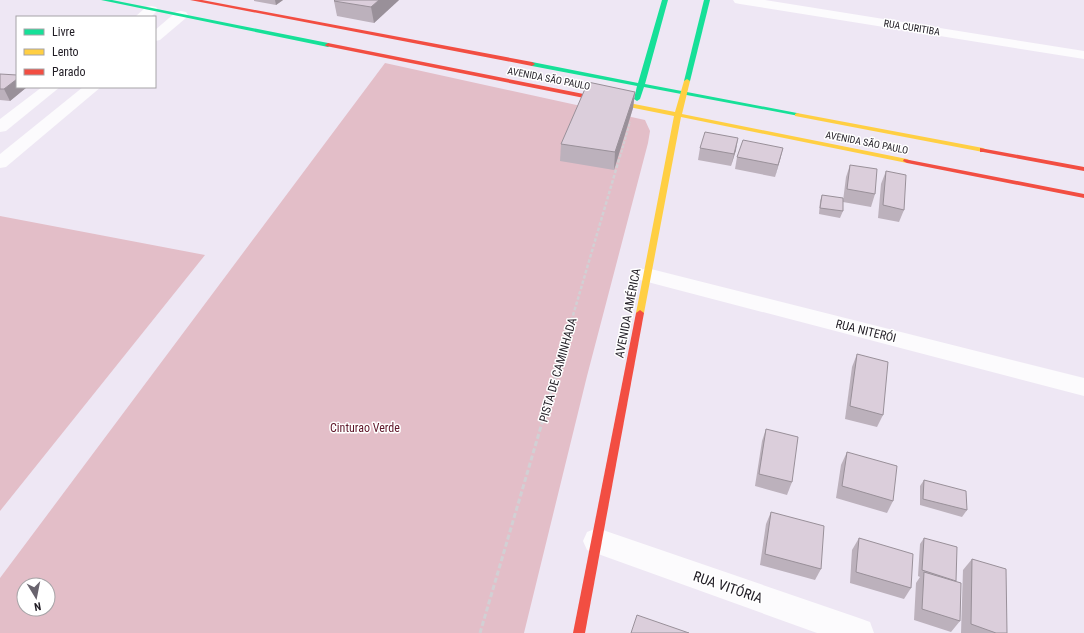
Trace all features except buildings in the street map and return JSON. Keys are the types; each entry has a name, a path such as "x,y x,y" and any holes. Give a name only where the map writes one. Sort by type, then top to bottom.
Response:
{"main road":[{"name":"AVENIDA SÃO PAULO","path":"104,0 146,13 181,15 1084,196"},
{"path":"146,13 163,0"},
{"name":"AVENIDA SÃO PAULO","path":"198,0 1084,169"},
{"path":"181,15 198,0"},
{"path":"635,106 665,0"},
{"name":"AVENIDA AMÉRICA","path":"579,633 682,93 707,0"}],"street":[{"name":"RUA CURITIBA","path":"740,0 1084,55"},
{"path":"156,36 181,15"},
{"path":"0,127 51,88"},
{"path":"0,163 92,88"},
{"path":"0,108 58,116"},
{"name":"RUA NITERÓI","path":"647,275 1084,387"},
{"name":"RUA VITÓRIA","path":"597,541 860,633"}],"path":[{"name":"PISTA DE CAMINHADA","path":"480,633 635,106"}],"green space":[{"name":"Cinturao Verde","path":"385,63 645,120 650,131 648,143 587,376 524,633 0,633 0,578"},
{"path":"0,216 205,255 0,511"}],"traffic: fast":[{"path":"104,0 328,45"},
{"path":"637,99 665,0"},
{"path":"687,81 707,0"},
{"path":"532,64 797,115"}],"traffic: slow":[{"path":"640,313 678,115 687,81"},
{"path":"629,105 907,161"},
{"path":"797,115 983,150"}],"traffic: jam":[{"path":"193,0 532,64"},
{"path":"328,45 629,105"},
{"path":"983,150 1084,169"},
{"path":"907,161 1084,196"},
{"path":"579,633 640,313"}]}
